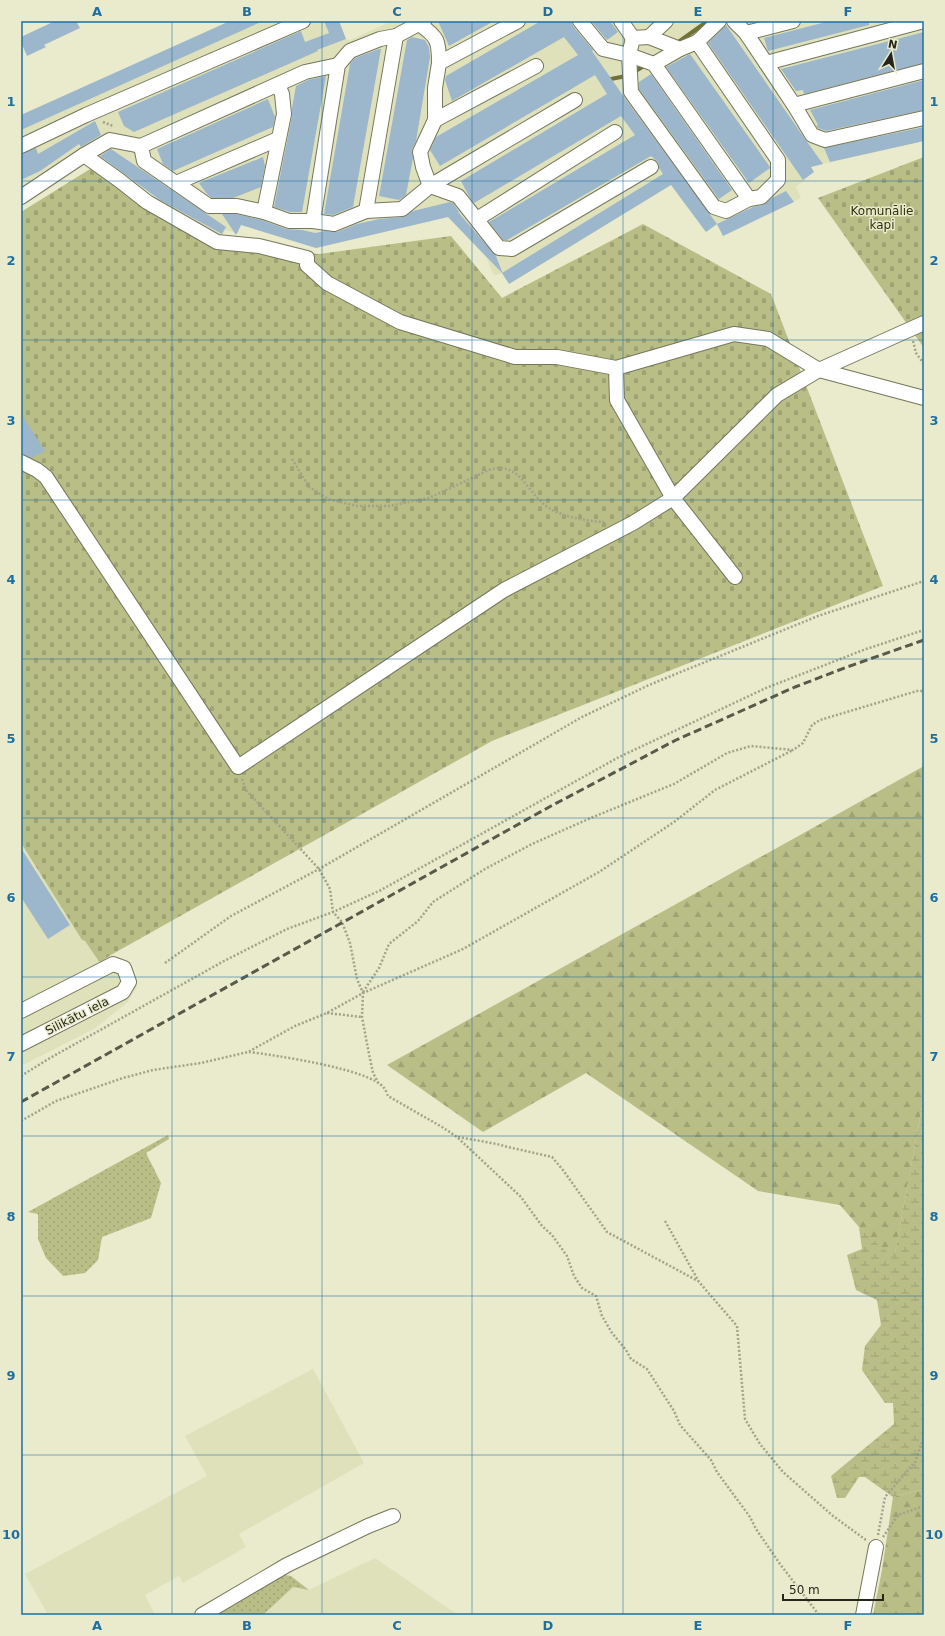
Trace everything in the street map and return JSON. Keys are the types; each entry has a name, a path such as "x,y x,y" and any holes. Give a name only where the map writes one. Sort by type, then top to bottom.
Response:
{"lane":[{"path":"21,146 86,115 303,21"},
{"path":"439,63 518,21"},
{"path":"580,21 603,49 628,55 654,64 749,199"},
{"path":"621,21 633,38"},
{"path":"649,37 666,21"},
{"path":"654,64 680,49 696,42 718,21 727,21"},
{"path":"734,21 746,33 812,135 825,140 924,118"},
{"path":"746,33 793,21"},
{"path":"766,63 924,21"},
{"path":"312,221 338,65 350,51 380,39 396,36 421,23 431,32 439,44 439,63 435,88 435,120 420,152 430,186"},
{"path":"366,211 396,36"},
{"path":"633,38 649,37 680,49"},
{"path":"633,38 628,55 631,92 714,208 726,211 749,199 761,197 778,180 778,160 696,42"},
{"path":"21,197 110,140 141,146 305,72 338,65"},
{"path":"435,120 536,66"},
{"path":"794,105 924,71"},
{"path":"264,212 284,114 282,94 278,85"},
{"path":"141,146 144,162 209,206 237,206 264,212 289,221 312,221 334,224 366,211 402,209 430,186 575,100"},
{"path":"477,220 615,132"},
{"path":"176,183 278,139"},
{"path":"84,156 119,180 147,202 217,242 258,246 307,258 307,265 327,283 400,322 515,357 557,358 616,368 734,334 768,339 819,370 924,398"},
{"path":"430,186 458,196 499,248 512,249 651,167"},
{"path":"21,462 37,470 46,477 238,767 504,590 633,523 673,498 777,396 819,370 924,323"},
{"path":"616,368 616,400 673,498 735,577"},
{"name":"Silikātu iela","path":"21,1011 113,964 124,968 129,982 123,992 21,1044"},
{"path":"202,1615 287,1565 368,1526 393,1516"},
{"path":"863,1615 876,1547"}],"path":[{"path":"910,330 916,353 924,364"},
{"path":"292,459 309,487 328,499 357,506 389,506 429,498 498,467 508,468 517,475 546,506 566,516 589,521 611,522"},
{"path":"165,963 231,916 319,869 582,717 649,685 818,616 924,581"},
{"path":"21,1076 50,1058 231,958 287,929 333,912 381,890 619,757 766,688 866,649 924,630"},
{"path":"21,1121 56,1102 123,1078 153,1070 201,1063 248,1052 295,1026 327,1013 363,993 463,950 599,872 674,822 715,790 803,744 812,725 820,720 868,704 917,691 924,691"},
{"path":"363,993 379,968 389,944 418,921 433,902 485,870 546,838 674,784 727,754 751,746 793,750"},
{"path":"238,767 246,790 319,869 330,889 333,912 342,922 350,943 357,980 363,993 362,1017 373,1073 379,1083"},
{"path":"327,1013 362,1017"},
{"path":"248,1052 310,1061 360,1075 379,1083 384,1087 388,1096 457,1137 521,1197 542,1226 556,1240 567,1256 574,1276 582,1288 596,1296 602,1316 612,1333 626,1350 630,1359 647,1369 674,1411 680,1425 711,1460 717,1472 750,1517 780,1564 819,1615"},
{"path":"457,1137 498,1144 552,1157 607,1232 699,1282"},
{"path":"665,1221 699,1282 737,1326 745,1419 760,1444 783,1472 834,1516 876,1547"},
{"path":"876,1547 885,1497 915,1462 924,1437"},
{"path":"876,1547 898,1515 924,1506"}],"shaded area":[{"path":"230,21 339,21 346,39 350,40 392,21 924,21 924,141 823,164 806,160 814,172 796,187 801,198 723,236 717,224 706,232 679,196 675,182 509,284 502,273 494,276 486,257 448,217 316,248 241,225 238,233 225,230 219,239 94,156 21,201 21,115"},
{"path":"21,843 82,940 85,941 100,963 109,956 120,958 132,970 137,986 128,1002 94,1029 21,1066"},
{"path":"313,1369 364,1463 239,1534 246,1547 183,1583 179,1576 145,1595 155,1615 48,1615 25,1574 207,1476 185,1436"},
{"path":"375,1558 458,1615 231,1615 293,1587 309,1590"}],"green space":[{"name":"Komunālie kapi","path":"924,157 924,348 818,198"},
{"path":"90,169 214,247 319,254 451,236 502,298 643,224 771,294 883,586 492,741 109,956 100,963 85,941 82,940 21,843 21,212"},
{"path":"924,766 924,1096 894,1259 859,1227 840,1205 758,1191 586,1073 483,1132 387,1065"},
{"path":"924,1096 924,1489 893,1497 865,1477 859,1477 845,1498 837,1498 831,1476 894,1424 893,1403 885,1403 862,1370 865,1346 881,1325 877,1300 856,1290 847,1255 862,1249 859,1227 894,1258"},
{"path":"168,1135 169,1139 146,1153 161,1183 151,1218 102,1237 98,1260 85,1273 63,1276 46,1258 38,1239 38,1214 28,1212"},
{"path":"924,1489 924,1615 873,1615 882,1570 893,1497"},
{"path":"285,1575 291,1576 309,1590 293,1587 263,1615 218,1615"}],"building":[{"path":"55,21 76,21 80,28 44,45 46,47 27,56 21,42 21,37"},
{"path":"230,21 263,21 21,130 21,115"},
{"path":"324,21 339,21 346,39 317,50 318,51 134,132 124,126 118,112 301,31 305,42 329,33"},
{"path":"438,21 494,21 449,46"},
{"path":"541,21 572,21 573,26 593,50 592,51 624,97 717,224 706,232 671,185 509,284 502,273 663,174 659,168 658,162 651,156 507,240 503,240 489,222 635,135 621,116 474,203 470,198 461,181 607,94 595,75 440,166 430,150 436,137 578,55 564,37 452,101 445,80 446,76"},
{"path":"591,21 610,21 618,32 607,40"},
{"path":"830,21 869,21 869,25 768,51 764,38"},
{"path":"726,25 823,164 811,167 814,172 803,180 708,43"},
{"path":"924,32 924,63 804,94 803,90 796,91 781,69"},
{"path":"412,37 425,40 429,47 430,57 416,141 412,149 413,158 406,195 399,200 379,196 407,40"},
{"path":"381,49 353,207 333,215 324,214 350,64 355,58"},
{"path":"690,54 770,167 749,183 666,67"},
{"path":"651,74 732,190 719,199 639,89 639,82"},
{"path":"326,76 302,212 290,212 274,207 292,116 296,86 308,80"},
{"path":"924,80 924,110 826,131 816,126 818,125 810,110"},
{"path":"268,99 275,117 273,127 173,171 163,164 157,149"},
{"path":"95,121 101,135 81,147 79,144 40,171 21,180 21,154 36,148 38,154"},
{"path":"924,127 924,141 830,162 824,148"},
{"path":"111,149 226,227 222,234 160,200 100,156"},
{"path":"263,157 265,166 261,187 233,198 212,198 199,183"},
{"path":"786,191 794,202 723,236 717,224 753,207 763,205 772,198"},
{"path":"450,202 453,203 458,212 496,256 503,274 448,217 316,248 241,225 236,235 222,214 236,214 262,220 286,229 315,233 325,231 337,232 357,224 379,219 403,217 413,211"},
{"path":"21,414 45,451 31,458 21,454"},
{"path":"21,848 70,925 48,939 21,897"}],"waterway":[{"path":"677,43 705,23"},
{"path":"634,72 644,66"},
{"path":"606,80 626,76"}],"railway":[{"path":"21,1102 551,806 676,740 795,687 924,640"}]}
